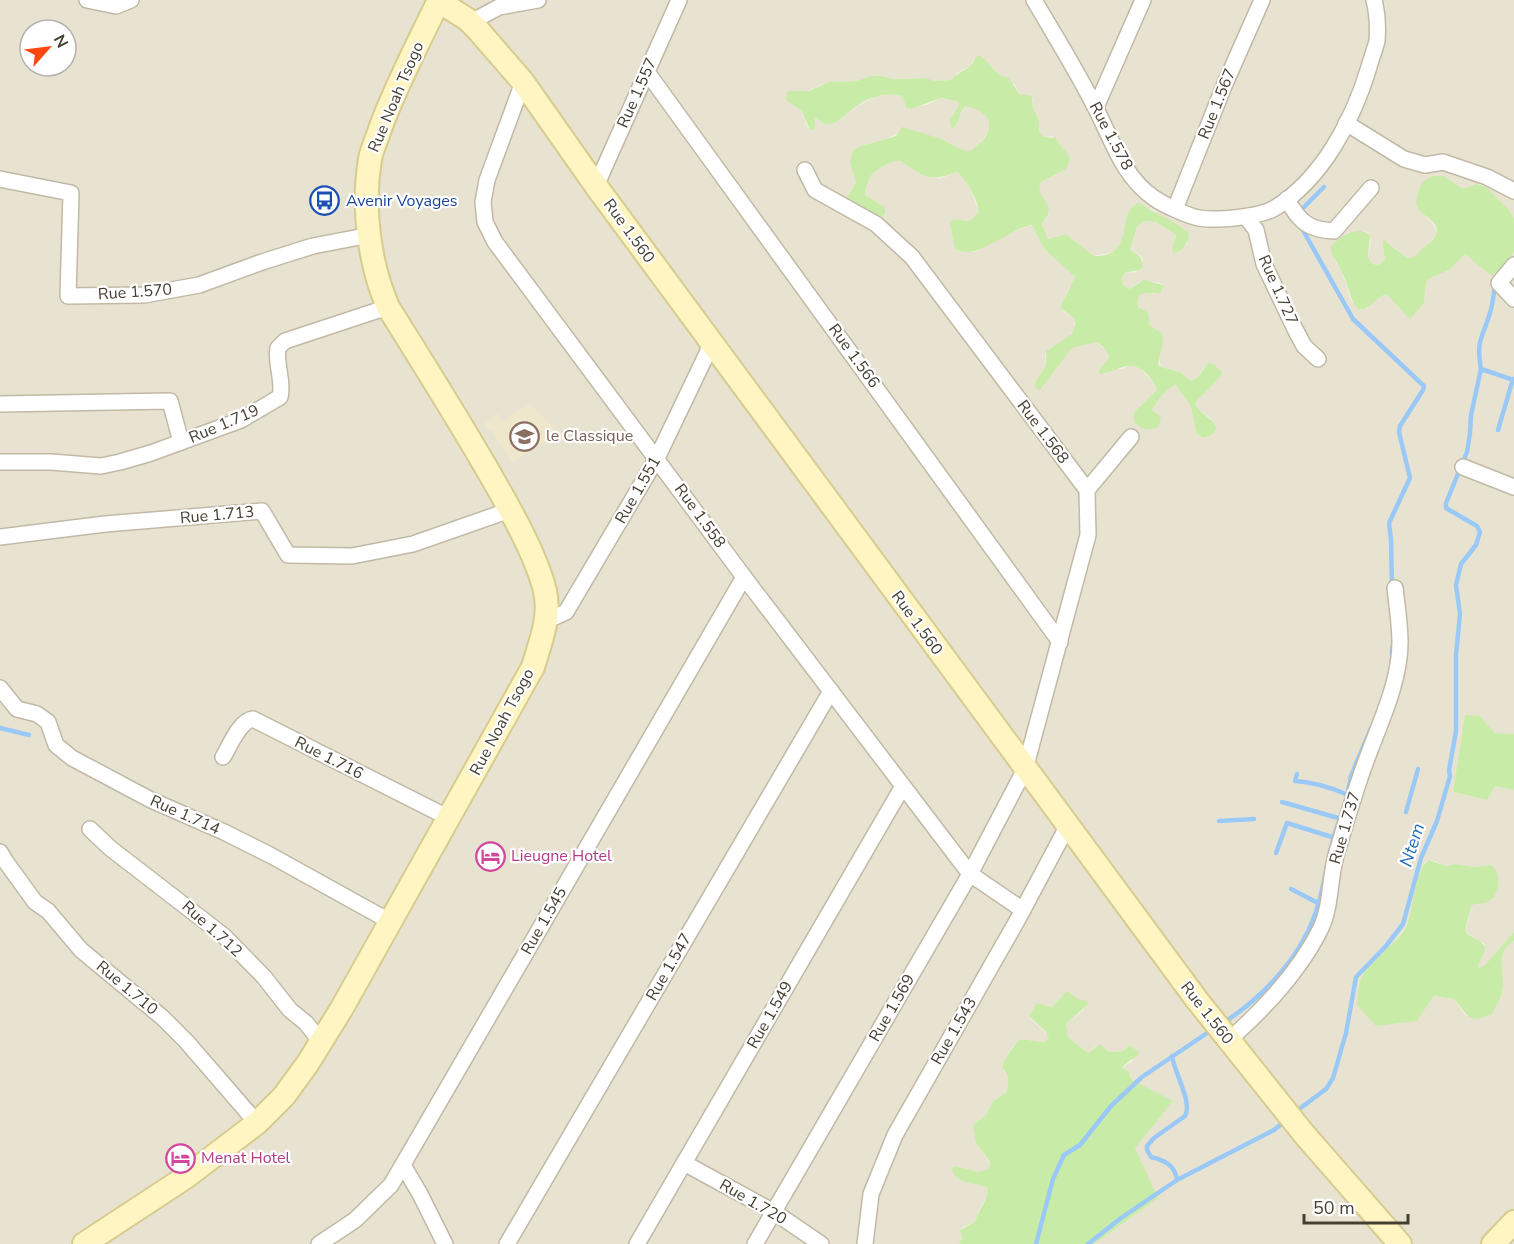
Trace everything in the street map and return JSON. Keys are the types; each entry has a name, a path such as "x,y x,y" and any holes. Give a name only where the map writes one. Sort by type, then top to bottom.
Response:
{"main road":[{"name":"Rue 1.560","path":"437,0 471,22 523,82 596,186 1067,827 1228,1040 1304,1134 1400,1244"},
{"name":"Rue Noah Tsogo","path":"84,1244 186,1177 257,1123 284,1096 321,1042 449,818 532,667 546,621 545,592 531,554 510,510 388,307 379,285 370,235 367,195 370,158 386,113 437,0"},
{"path":"1493,1244 1514,1222"}],"street":[{"path":"87,0 116,6 130,1"},
{"path":"471,22 499,7 538,0"},
{"name":"Rue 1.557","path":"596,186 679,0"},
{"name":"Rue 1.578","path":"1034,0 1096,108 1122,164 1153,198 1199,218 1256,216 1274,209 1300,190 1317,170 1358,99 1377,40 1374,0"},
{"path":"1096,108 1143,0"},
{"name":"Rue 1.567","path":"1175,209 1224,86 1262,0"},
{"name":"Rue 1.566","path":"647,72 1060,642"},
{"name":"Rue 1.558","path":"523,82 487,180 483,202 485,222 495,242 744,577 970,874 1023,910"},
{"path":"1346,123 1404,159 1425,165 1443,162 1487,177 1514,191"},
{"name":"Rue 1.568","path":"805,170 815,190 876,224 912,257 1087,490"},
{"name":"Rue 1.570","path":"0,179 71,193 68,296 144,295 199,285 313,246 370,235"},
{"path":"1287,199 1293,212 1308,226 1334,231 1371,188"},
{"name":"Rue 1.727","path":"1246,217 1256,230 1264,264 1304,346 1318,359"},
{"path":"1514,265 1499,283 1514,299"},
{"name":"Rue 1.719","path":"0,462 101,465 120,462 241,420 280,397 281,377 276,357 278,348 285,341 388,307"},
{"name":"Rue 1.551","path":"546,621 566,612 657,458 712,344"},
{"path":"0,404 170,401 181,442"},
{"path":"1025,769 1088,536 1087,490 1131,437"},
{"path":"1463,467 1514,487"},
{"name":"Rue 1.713","path":"0,537 105,524 262,511 288,555 352,556 413,544 510,510"},
{"name":"Rue 1.545","path":"319,1244 355,1220 391,1185 744,577"},
{"name":"Rue 1.737","path":"1228,1040 1257,1015 1299,963 1322,926 1328,907 1336,856 1365,762 1381,724 1393,686 1400,644 1395,588"},
{"name":"Rue 1.714","path":"0,688 17,709 37,714 48,722 56,745 72,758 151,800 270,855 391,922"},
{"name":"Rue 1.547","path":"507,1244 831,691"},
{"name":"Rue 1.716","path":"223,757 243,724 253,719 449,818"},
{"name":"Rue 1.569","path":"755,1244 970,874 1025,769"},
{"name":"Rue 1.549","path":"637,1244 903,786"},
{"name":"Rue 1.543","path":"865,1244 871,1194 895,1135 1023,910 1067,827"},
{"name":"Rue 1.712","path":"90,829 110,848 224,936 264,977 290,1010 306,1023 321,1042"},
{"name":"Rue 1.710","path":"0,852 35,902 48,911 81,950 171,1025 257,1123"},
{"name":"Rue 1.720","path":"684,1163 774,1212 821,1244"},
{"path":"403,1165 445,1244"}],"shaded area":[{"path":"0,0 1514,0 1514,218 1509,210 1481,184 1463,189 1444,176 1433,176 1417,208 1433,224 1437,233 1415,257 1407,258 1390,244 1382,242 1385,260 1378,265 1373,264 1368,258 1371,242 1368,233 1364,231 1348,234 1333,243 1334,260 1341,269 1351,301 1366,309 1387,293 1422,305 1426,282 1449,270 1465,253 1509,260 1514,252 1514,734 1495,733 1480,716 1453,792 1487,800 1495,786 1514,790 1514,932 1485,965 1479,968 1485,944 1467,933 1465,928 1472,905 1486,903 1491,865 1475,867 1454,864 1446,866 1432,860 1425,862 1410,917 1406,927 1395,941 1417,1021 1434,996 1454,999 1466,1016 1495,1010 1503,991 1501,959 1508,944 1514,941 1514,1244 1094,1244 1157,1198 1135,1148 1131,1076 1121,1068 1133,1061 1129,1045 1123,1051 1109,1052 1096,1046 1088,1053 1068,1037 1066,1024 1083,1010 1087,1001 1078,999 1067,991 1052,1007 1037,1003 1029,1017 1050,1037 1044,1042 1020,1039 1012,1047 1006,1057 1003,1070 1008,1076 1007,1092 993,1101 987,1114 975,1123 976,1143 989,1162 989,1169 979,1172 954,1167 988,1187 988,1193 975,1222 961,1228 962,1238 959,1244 0,1244","holes":["982,57 996,73 1015,85 1019,94 1033,98 1033,107 1039,121 1038,132 1044,137 1053,136 1059,146 1066,151 1066,169 1041,182 1039,186 1049,209 1049,214 1042,224 1048,239 1066,234 1094,256 1114,252 1118,249 1126,231 1127,216 1132,207 1152,209 1188,243 1177,252 1172,248 1176,235 1156,222 1143,221 1137,227 1130,250 1141,256 1143,260 1136,272 1125,273 1122,278 1123,284 1129,289 1139,282 1158,282 1163,285 1163,290 1155,294 1140,294 1137,302 1138,307 1148,312 1150,326 1163,343 1159,358 1161,367 1180,372 1191,381 1198,377 1204,367 1220,377 1195,403 1199,410 1211,419 1208,437 1203,438 1196,433 1191,406 1175,384 1161,396 1152,410 1133,415 1156,391 1154,383 1140,368 1132,364 1122,369 1113,369 1105,374 1098,371 1109,358 1106,351 1096,341 1072,348 1040,390 1036,380 1046,366 1045,355 1049,348 1069,338 1074,329 1074,318 1062,311 1068,289 1075,277 1044,249 1032,225 1005,235 976,252 956,249 953,219 970,221 978,210 971,190 962,175 957,172 939,179 923,176 895,160 890,161 871,175 866,190 865,194 868,198 881,204 848,194 856,182 850,163 880,142 898,133 942,139 960,149 970,151 978,146 990,129 991,124 986,115 967,106 956,125 950,120 959,105 957,101 941,98 927,105 906,108 904,96 895,94 877,96 857,106 840,120 821,122 815,118 808,129 801,110 790,91 804,92 829,82 856,81 871,76 893,79 951,80 957,73 970,66 974,59"]},
{"name":"le Classique","path":"530,404 560,433 511,462 492,430 489,431 484,424 498,414 503,420"}],"green space":[{"path":"979,55 996,72 1009,78 1019,94 1032,96 1033,107 1039,121 1039,132 1044,137 1056,138 1069,157 1066,169 1041,182 1041,194 1049,211 1042,224 1048,239 1066,234 1094,256 1108,254 1121,242 1128,215 1139,203 1189,233 1185,246 1173,253 1172,248 1176,235 1156,222 1143,221 1137,227 1130,250 1140,257 1142,269 1125,273 1122,278 1123,284 1129,289 1144,280 1164,287 1160,293 1140,294 1137,302 1138,307 1148,312 1150,326 1162,333 1163,343 1158,364 1161,367 1180,372 1191,381 1198,377 1208,363 1214,364 1222,373 1195,403 1216,429 1211,435 1203,438 1196,433 1191,406 1175,384 1161,396 1152,410 1161,417 1159,427 1149,430 1139,426 1134,418 1135,411 1156,391 1154,384 1147,374 1135,366 1125,366 1101,374 1098,371 1109,358 1104,348 1096,342 1072,348 1040,390 1035,388 1036,380 1046,366 1046,351 1072,334 1074,318 1060,308 1075,277 1044,249 1032,225 983,248 964,252 955,249 950,223 953,219 970,221 978,213 972,191 957,172 932,178 900,161 882,167 872,174 865,194 885,207 885,214 882,216 874,215 847,197 856,182 850,163 852,152 859,147 896,136 902,127 942,139 960,149 970,151 988,132 988,120 984,114 966,106 953,128 950,120 959,105 957,101 941,98 911,109 906,108 903,96 884,95 860,103 831,124 815,118 815,129 810,130 801,110 786,100 787,92 790,91 809,91 829,82 856,81 871,76 893,79 951,80 969,67"},
{"path":"1433,176 1444,176 1463,189 1477,184 1486,187 1514,218 1514,252 1492,276 1465,254 1449,270 1426,282 1424,303 1410,319 1386,294 1366,308 1358,309 1352,300 1343,273 1332,255 1331,246 1344,235 1361,231 1370,236 1368,258 1373,264 1378,265 1385,260 1382,242 1384,240 1407,258 1416,255 1437,234 1435,225 1420,211 1416,201 1421,184"},
{"path":"1465,715 1480,716 1495,733 1514,734 1514,790 1495,786 1487,800 1453,792"},
{"path":"1429,860 1446,866 1454,864 1475,867 1491,865 1494,868 1498,876 1498,884 1494,897 1486,903 1472,905 1465,929 1467,934 1480,941 1486,948 1478,965 1479,968 1485,965 1514,932 1514,941 1504,950 1502,956 1502,994 1492,1014 1477,1019 1469,1017 1454,999 1434,996 1417,1021 1376,1026 1357,1005 1361,980 1371,963 1397,939 1407,925 1417,880"},
{"path":"1067,991 1078,999 1087,1001 1088,1004 1066,1024 1068,1037 1088,1053 1100,1044 1109,1052 1123,1051 1129,1045 1139,1054 1122,1068 1128,1071 1132,1080 1173,1101 1135,1148 1158,1198 1094,1244 959,1244 962,1238 960,1230 975,1222 988,1188 962,1181 954,1175 952,1170 954,1166 979,1172 989,1169 990,1162 976,1143 973,1127 987,1114 993,1101 1007,1092 1008,1076 1002,1067 1017,1042 1020,1039 1044,1042 1049,1038 1046,1032 1029,1016 1037,1003 1052,1007"}],"waterway":[{"path":"1299,212 1324,187"},
{"path":"1300,225 1353,319 1424,386 1400,426 1399,432 1410,478 1389,523 1392,588"},
{"path":"1481,369 1480,345 1496,284"},
{"name":"Ntem","path":"1294,1113 1326,1089 1333,1078 1346,1033 1356,977 1386,946 1403,924 1421,858 1437,821 1450,776 1456,731 1456,655 1460,614 1456,585 1461,564 1476,545 1480,532 1477,526 1446,508 1446,503 1467,452 1471,415 1481,369 1514,380"},
{"path":"1498,430 1513,379"},
{"path":"1392,664 1394,643"},
{"path":"0,728 29,735"},
{"path":"1347,796 1351,776 1371,728"},
{"path":"1406,812 1418,769"},
{"path":"1297,774 1295,781 1321,785 1346,794"},
{"path":"1282,802 1338,818"},
{"path":"1219,821 1254,819"},
{"path":"1276,853 1287,823 1332,837"},
{"path":"1223,1023 1268,987 1293,957 1303,940 1318,905 1338,824"},
{"path":"1291,889 1318,903"},
{"path":"1036,1244 1053,1179 1064,1155 1080,1145 1111,1106 1142,1077 1213,1029"},
{"path":"1172,1056 1187,1103 1187,1110 1185,1116 1154,1138 1147,1146 1147,1150 1151,1157 1171,1167 1177,1180"},
{"name":"Ntem","path":"1088,1244 1121,1218 1177,1180 1274,1130 1286,1120"}],"place":[{"name":"Avenir Voyages","path":"325,201"},
{"name":"le Classique","path":"525,436"},
{"name":"Lieugne Hotel","path":"490,856"},
{"name":"Menat Hotel","path":"180,1158"}]}
